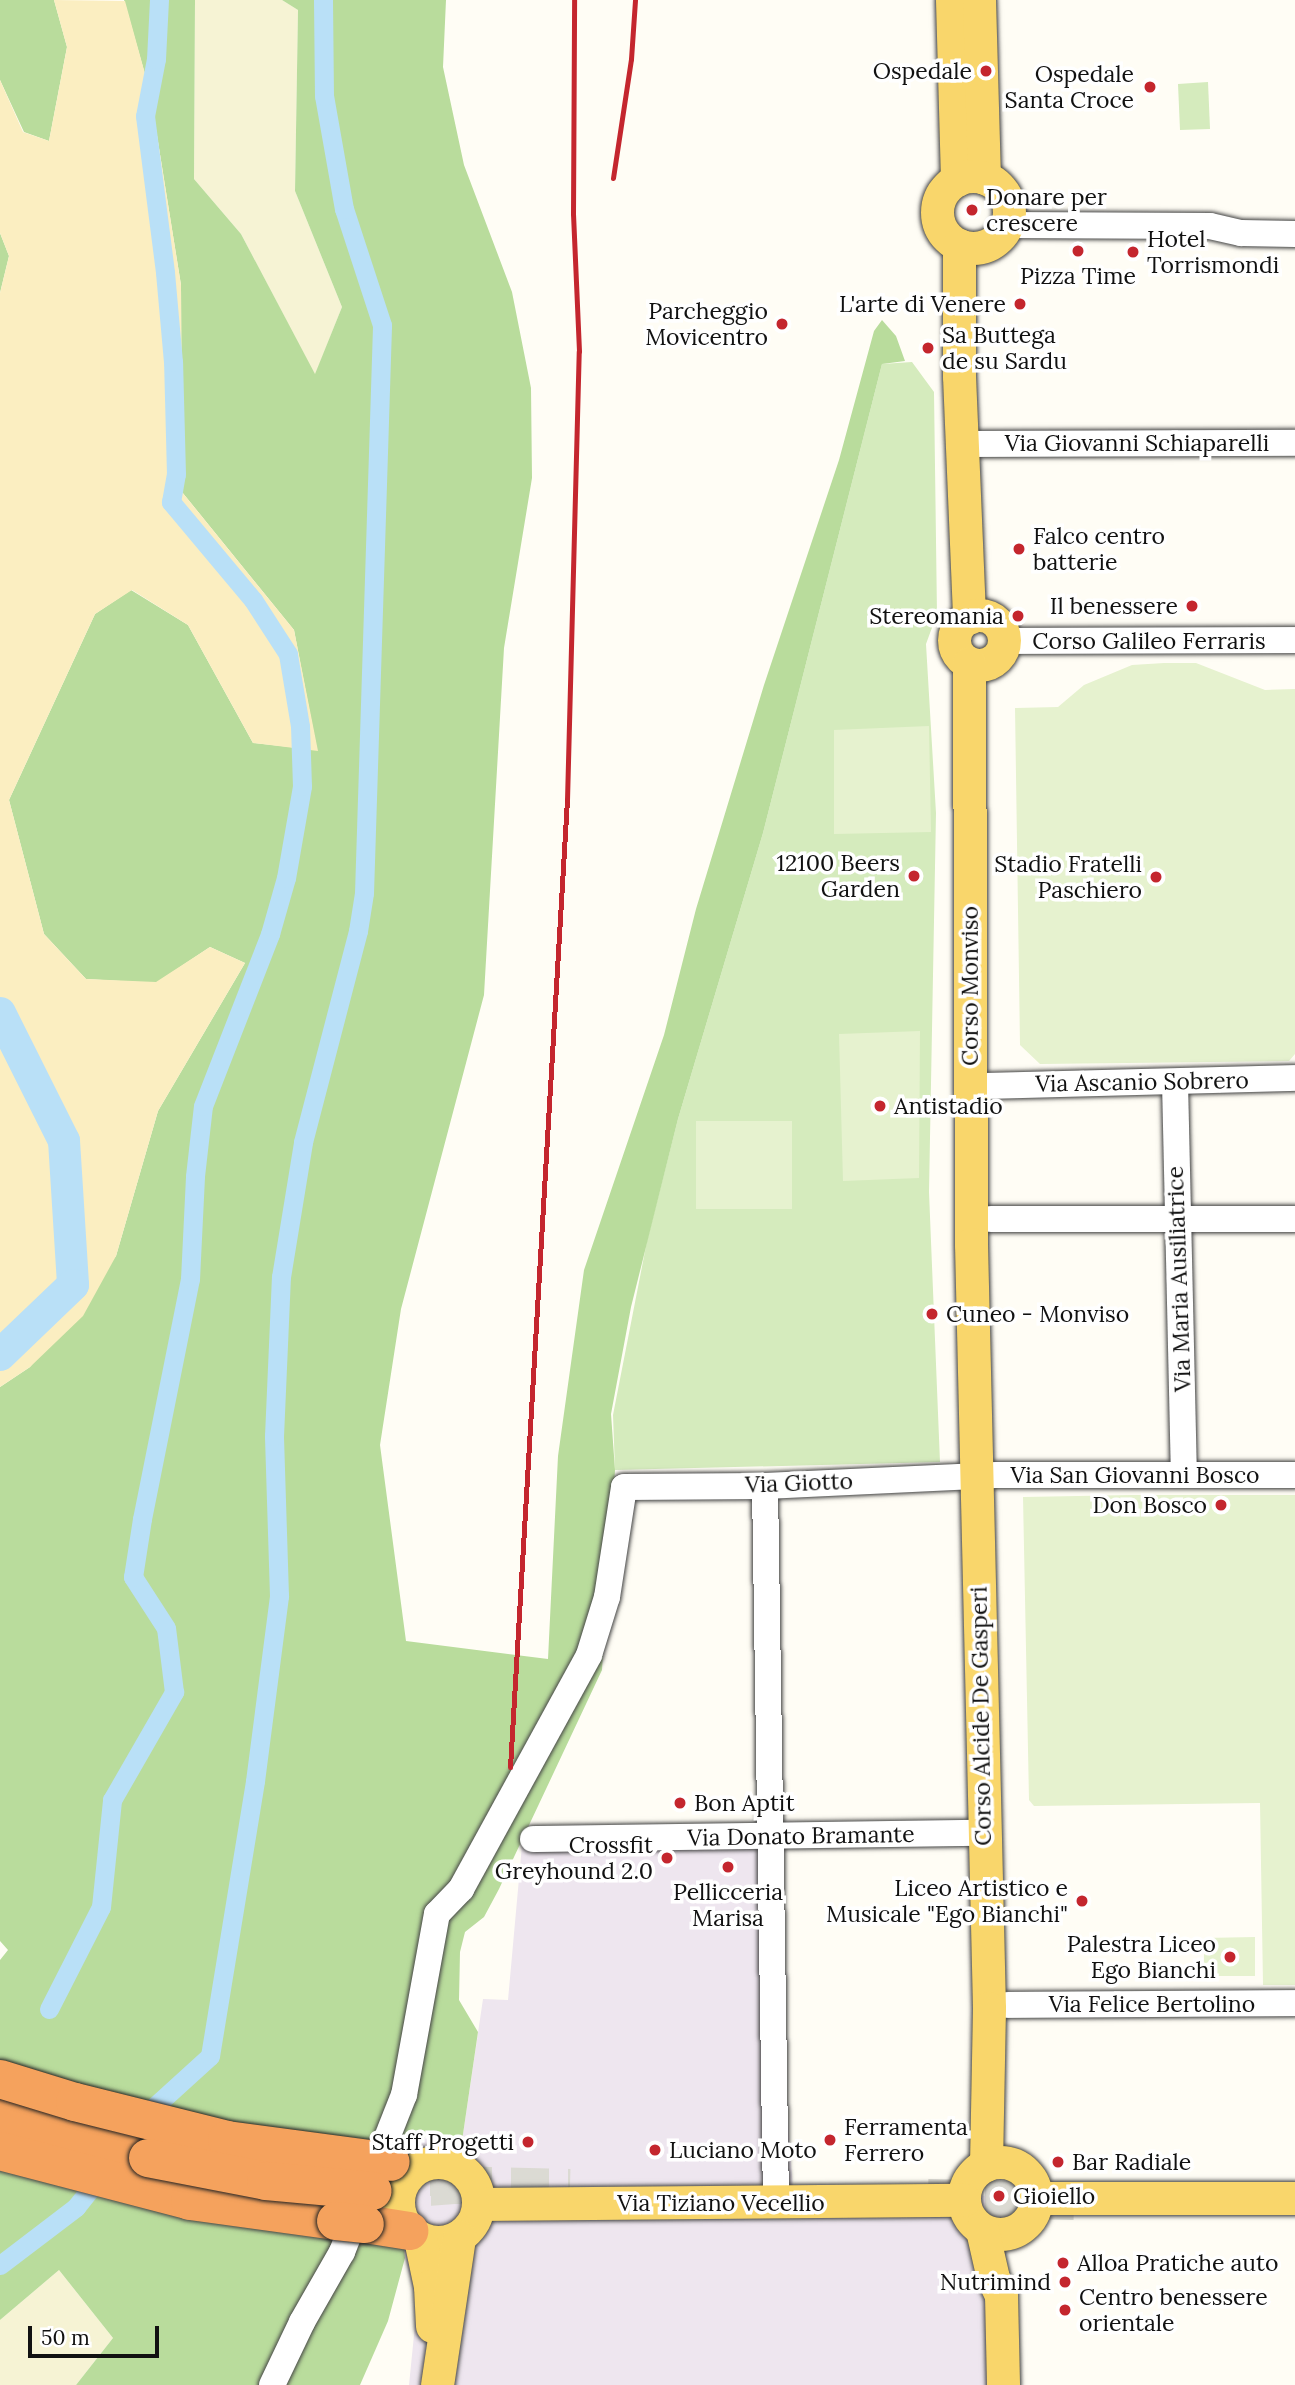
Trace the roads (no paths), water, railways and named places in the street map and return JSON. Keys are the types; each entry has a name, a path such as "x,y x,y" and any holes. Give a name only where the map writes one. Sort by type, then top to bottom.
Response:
{"highway":[{"path":"0,2080 75,2102 227,2140 386,2187 415,2235"},
{"path":"0,2117 100,2146 193,2168 266,2181 386,2187"},
{"path":"0,2151 190,2201 244,2211 386,2187"}],"main road":[{"path":"951,0 970,179"},
{"path":"970,179 979,0"},
{"path":"970,179 1000,188 1008,206 1006,225 995,240 968,246 940,227 937,210 943,192 970,179"},
{"name":"Corso Monviso","path":"968,246 978,444 991,1219 986,1476"},
{"name":"Corso Monviso","path":"968,246 959,376 982,640 986,1476"},
{"name":"Corso Alcide De Gasperi","path":"986,1476 984,1833 989,2008 998,2164"},
{"name":"Corso Alcide De Gasperi","path":"986,1476 1008,2005 998,2164"},
{"path":"386,2187 438,2163 461,2170 471,2179 478,2204 469,2228 459,2237 440,2243 415,2235"},
{"path":"982,2230 999,2234 1018,2230 1032,2216 1037,2198 1026,2173 998,2164 967,2183 964,2200 970,2217 982,2230 993,2278 1001,2295 1003,2385"},
{"path":"386,2187 403,2183 398,2199 400,2216 415,2235 430,2286 436,2385"},
{"path":"1037,2198 1295,2198"},
{"name":"Via Tiziano Vecellio","path":"478,2204 964,2200"},
{"path":"1001,2295 1011,2277 1018,2230"},
{"path":"436,2385 459,2237"}],"street":[{"path":"1006,225 1210,226 1241,233 1295,234"},
{"name":"Via Giovanni Schiaparelli","path":"978,444 1295,443"},
{"name":"Corso Galileo Ferraris","path":"982,640 1295,640"},
{"name":"Via Ascanio Sobrero","path":"988,1086 1295,1078"},
{"name":"Via Maria Ausiliatrice","path":"1166,1082 1177,1475"},
{"path":"991,1219 1295,1219"},
{"name":"Via San Giovanni Bosco","path":"986,1476 1295,1475"},
{"name":"Via Giotto","path":"272,2385 302,2322 342,2252 404,2095 437,1914 461,1889 589,1655 607,1597 624,1487 765,1486 986,1476"},
{"path":"765,1486 776,2203"},
{"name":"Via Donato Bramante","path":"533,1839 984,1833"},
{"name":"Via Felice Bertolino","path":"1008,2005 1295,2003"}],"waterway":[{"path":"49,2009 101,1907 112,1800 174,1692 166,1628 133,1577 190,1279 195,1176 203,1106 270,934 286,878 302,786 300,726 288,654 253,600 171,502 176,474 173,362 165,272 145,116 156,59 159,0"},
{"path":"143,2122 155,2106 210,2056 255,1781 279,1596 274,1436 281,1277 303,1142 358,931 364,893 382,325 344,209 324,96 323,0"},
{"path":"0,1013 64,1141 73,1285 0,1355"},
{"path":"0,2265 76,2207 103,2173"}],"tunnel":[{"path":"373,2191 454,2185 570,2188"},
{"path":"928,2198 1074,2201"}],"railway":[{"path":"510,1767 567,800 579,351 573,214 574,0"},
{"path":"613,178 631,59 635,0"}],"place":[{"name":"Ospedale","path":"986,71"},
{"name":"Ospedale Santa Croce","path":"1150,87"},
{"name":"Donare per crescere","path":"972,210"},
{"name":"Pizza Time","path":"1078,251"},
{"name":"Hotel Torrismondi","path":"1133,252"},
{"name":"L'arte di Venere","path":"1020,304"},
{"name":"Parcheggio Movicentro","path":"782,324"},
{"name":"Sa Buttega de su Sardu","path":"928,348"},
{"name":"Falco centro batterie","path":"1019,549"},
{"name":"Il benessere","path":"1192,606"},
{"name":"Stereomania","path":"1018,616"},
{"name":"12100 Beers Garden","path":"914,876"},
{"name":"Stadio Fratelli Paschiero","path":"1156,877"},
{"name":"Antistadio","path":"880,1106"},
{"name":"Cuneo - Monviso","path":"932,1314"},
{"name":"Don Bosco","path":"1221,1505"},
{"name":"Bon Aptit","path":"680,1803"},
{"name":"Crossfit Greyhound 2.0","path":"667,1858"},
{"name":"Pellicceria Marisa","path":"728,1867"},
{"name":"Liceo Artistico e Musicale \"Ego Bianchi\"","path":"1082,1901"},
{"name":"Palestra Liceo Ego Bianchi","path":"1230,1957"},
{"name":"Ferramenta Ferrero","path":"830,2140"},
{"name":"Staff Progetti","path":"528,2142"},
{"name":"Luciano Moto","path":"655,2150"},
{"name":"Bar Radiale","path":"1058,2162"},
{"name":"Gioiello","path":"999,2196"},
{"name":"Alloa Pratiche auto","path":"1063,2263"},
{"name":"Nutrimind","path":"1065,2282"},
{"name":"Centro benessere orientale","path":"1065,2310"}]}
